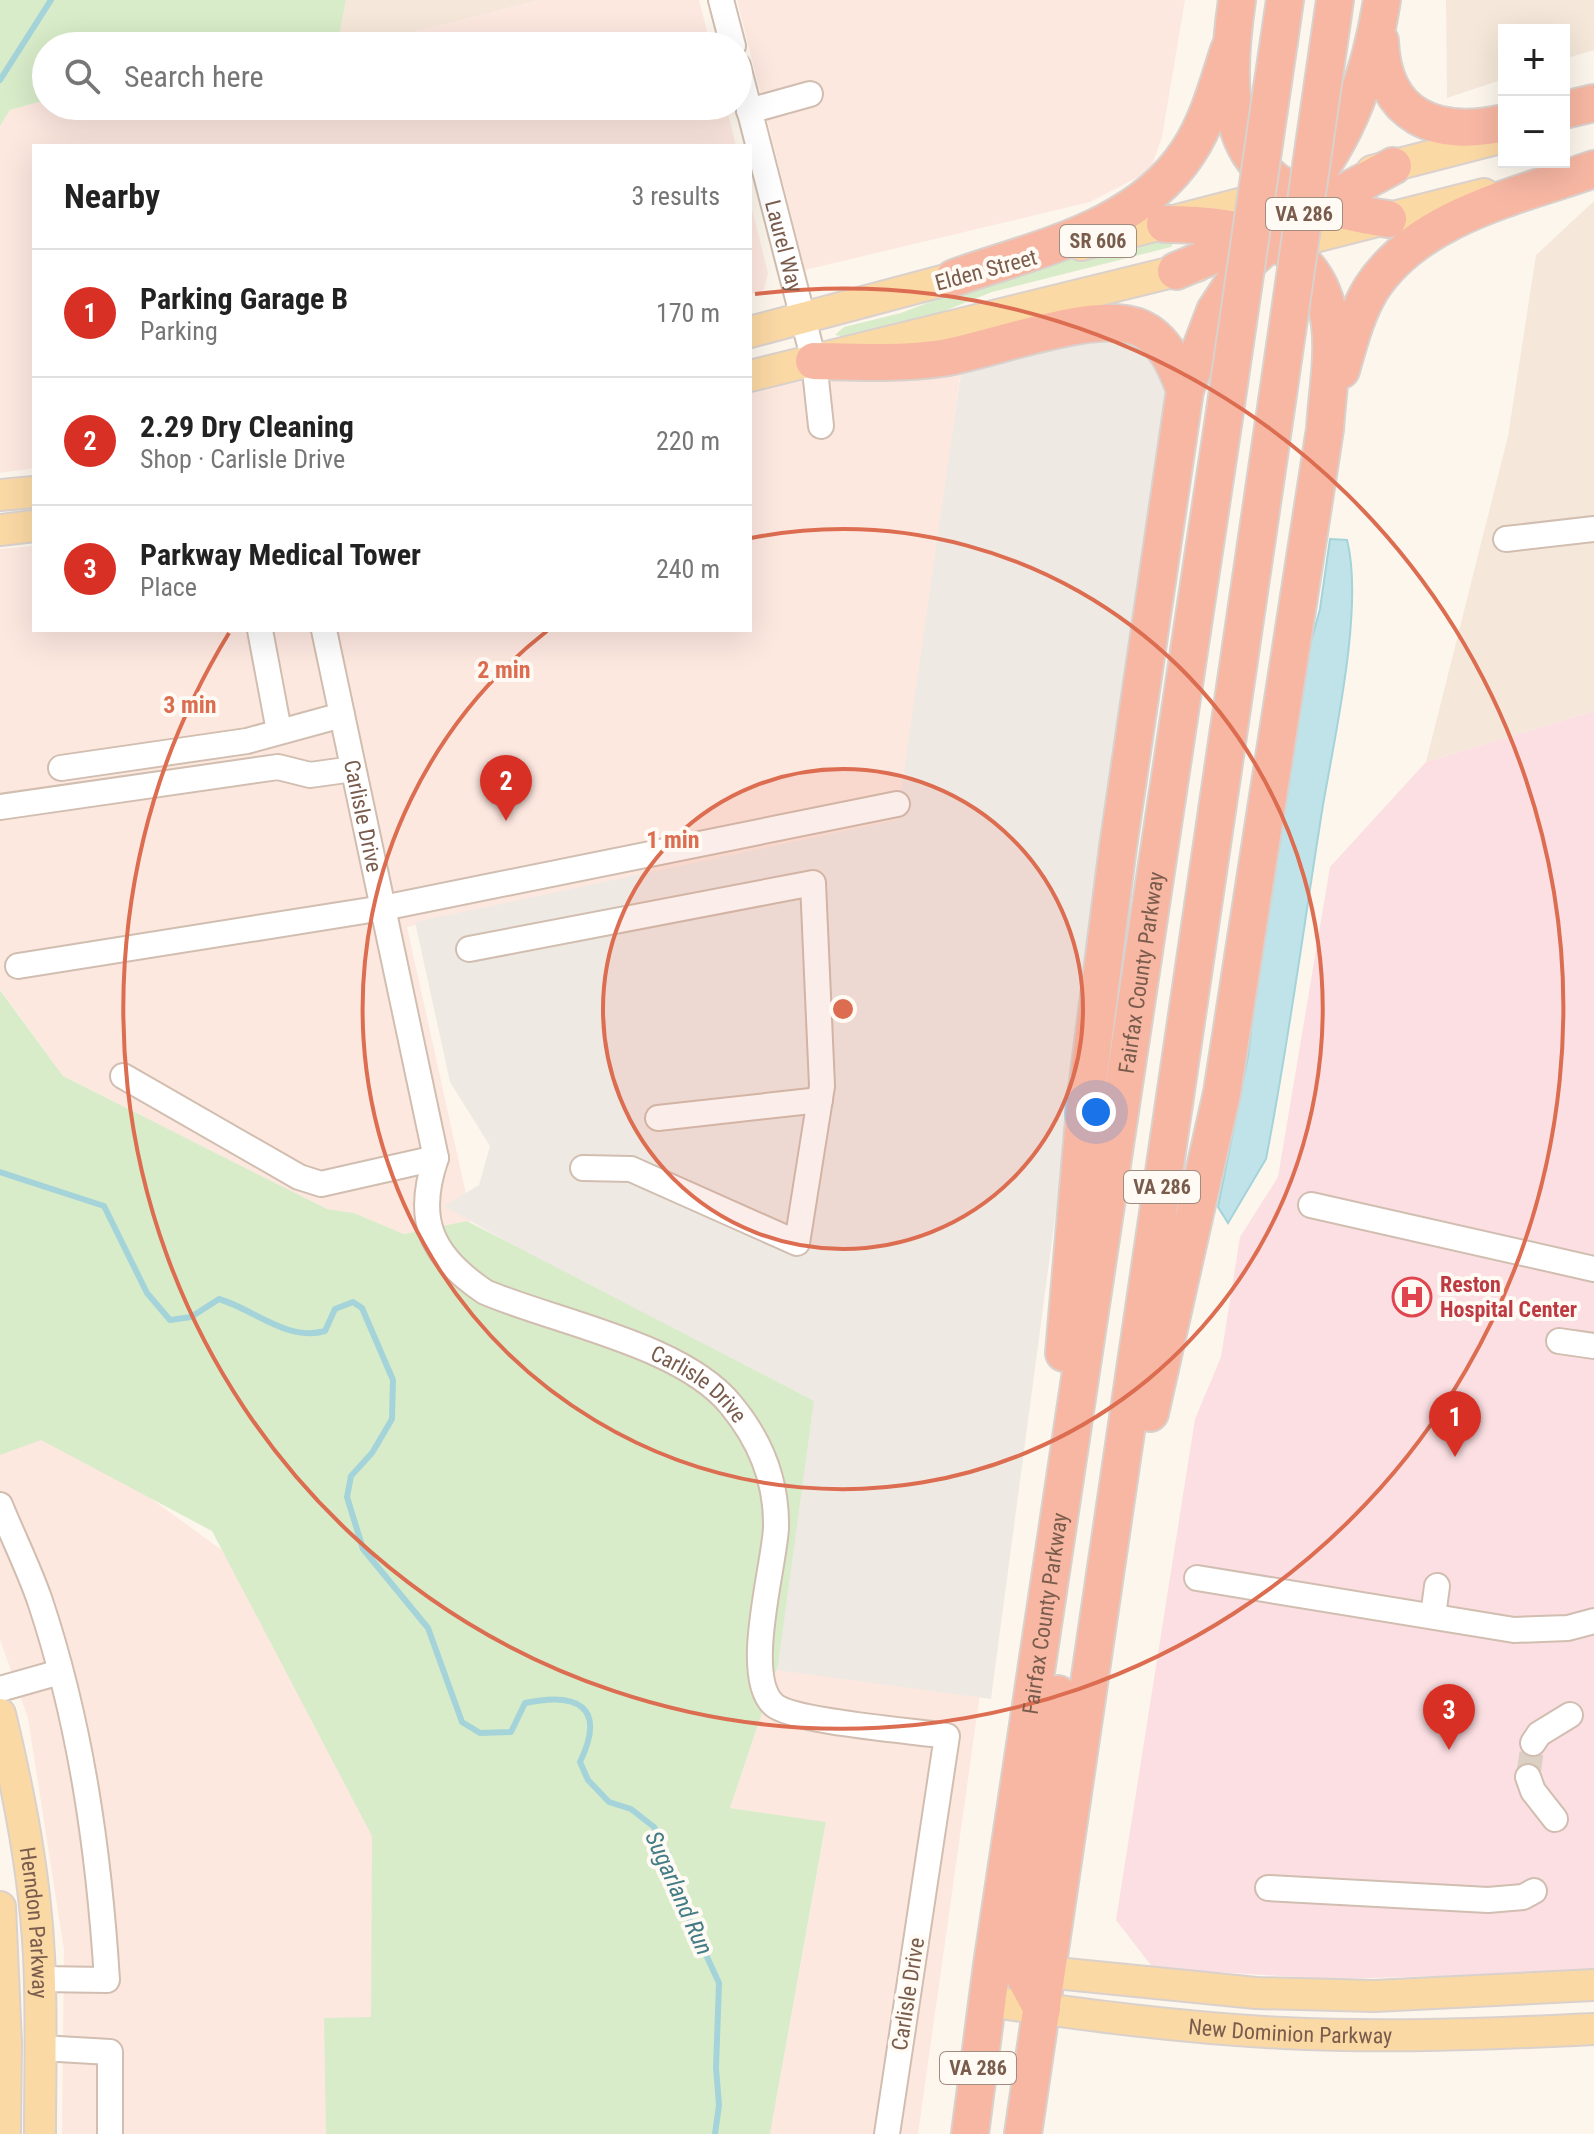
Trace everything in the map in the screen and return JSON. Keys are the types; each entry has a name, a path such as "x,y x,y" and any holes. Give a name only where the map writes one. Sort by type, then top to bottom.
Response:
{"highway":[{"path":"954,278 1073,236 1146,199 1189,151 1211,107 1229,50 1237,0"},
{"name":"Fairfax County Parkway","path":"1023,2134 1042,2009 1020,1969 1038,1660 1068,1476 1285,0"},
{"path":"1380,11 1380,51 1388,85 1407,110 1439,126 1456,129 1498,124"},
{"path":"1038,1660 1086,1097 1118,847 1185,390 1215,311 1229,286 1304,194 1349,121 1366,76 1380,11"},
{"name":"Fairfax County Parkway","path":"970,2134 986,2001 1020,1969 1090,1672 1333,14"},
{"path":"1229,50 1232,112 1242,145 1266,173 1304,194 1388,219"},
{"path":"1570,109 1594,103"},
{"path":"1304,194 1401,164"},
{"path":"1325,429 1352,331 1371,289 1402,255 1448,223 1594,166"},
{"path":"1090,1672 1222,1093 1325,429 1330,326 1325,302 1313,274 1295,254 1265,242 1196,224 1165,224"},
{"path":"1176,271 1214,255 1265,242"},
{"path":"814,361 895,363 944,358 1089,323 1123,322 1141,328 1160,343 1175,364 1185,390"},
{"path":"1020,1969 1080,1533 1081,1513 1068,1476"}],"main road":[{"path":"1570,118 1594,112"},
{"path":"1401,164 1498,139"},
{"path":"1265,242 1388,219 1594,166"},
{"name":"Elden Street","path":"752,332 1165,224 1304,194"},
{"name":"SR 606","path":"752,376 1176,271"},
{"path":"0,495 32,492"},
{"path":"0,530 32,526"},
{"name":"Herndon Parkway","path":"0,1714 15,1777 32,1879 40,1979 40,2134"},
{"name":"Herndon Parkway","path":"0,1907 6,2043 5,2134"},
{"name":"New Dominion Parkway","path":"1020,1969 1256,1993 1374,1996 1594,1985"},
{"name":"New Dominion Parkway","path":"986,2001 1121,2020 1297,2033 1490,2034 1594,2029"}],"street":[{"path":"721,0 729,32"},
{"path":"752,110 810,94"},
{"name":"Laurel Way","path":"751,120 814,361 821,426"},
{"path":"1506,539 1594,529"},
{"path":"260,632 279,731"},
{"name":"Carlisle Drive","path":"324,632 436,1158 426,1188 425,1209 429,1227 442,1250 472,1283 505,1301 676,1363 707,1382 730,1403 766,1461 774,1503 776,1526 759,1657 761,1685 774,1706 801,1715 947,1736 887,2134"},
{"path":"61,768 247,741 342,715"},
{"path":"167,752 171,783"},
{"path":"0,807 278,767 310,775 353,769"},
{"path":"18,966 383,908 897,804"},
{"path":"469,949 813,883 820,1100 797,1243 631,1169 583,1168"},
{"path":"123,1076 299,1177 321,1184 436,1158"},
{"path":"658,1118 820,1100"},
{"path":"1311,1205 1594,1269"},
{"path":"1559,1341 1594,1346"},
{"path":"0,1505 40,1600 60,1672 88,1796 102,1888 107,1980 40,1979"},
{"path":"1197,1578 1514,1630 1568,1628 1594,1621"},
{"path":"1433,1616 1437,1586"},
{"path":"0,1689 60,1672"},
{"path":"1533,1743 1539,1734 1570,1715"},
{"path":"1528,1777 1533,1791 1555,1819"},
{"path":"1268,1888 1488,1900 1523,1897 1534,1891"},
{"path":"41,2048 110,2052 110,2134"}],"shaded area":[{"path":"346,0 540,0 415,32 340,32"},
{"path":"540,0 699,0 707,32 415,32"},
{"path":"737,0 1185,0 1162,137 1150,171 1090,202 805,270 752,60 752,32 745,32"},
{"path":"1446,0 1594,0 1594,50 1570,57 1570,24 1498,24 1498,81 1447,98"},
{"path":"32,104 32,120 730,120 736,144 32,144 32,468 0,473 0,126 10,110"},
{"path":"1594,201 1594,711 1426,762 1508,436 1536,255"},
{"path":"752,210 768,273 764,290 752,293"},
{"path":"1103,325 1147,336 1167,376 991,1699 776,1670 812,1415 444,1206 479,1185 490,1146 450,1082 415,922 897,820 963,359"},
{"path":"966,332 901,820 407,927 472,1221 404,1234 354,1213 327,1209 63,1076 0,989 0,549 32,546 32,632 752,632 752,387"},
{"name":"Reston Hospital Center","path":"1594,711 1594,1972 1330,1979 1153,1968 1116,1920 1195,1419 1221,1357 1240,1237 1278,1177 1330,867 1426,762"},
{"path":"0,1389 266,1582 386,1850 366,2134 62,2134 64,1950 28,1718 0,1640"},
{"path":"778,1665 980,1694 918,2134 770,2134 826,1823 730,1808"}],"green space":[{"path":"0,0 346,0 340,32 32,32 32,104 10,110 0,126"},
{"path":"1168,233 1175,239 1171,247 992,292 924,319 847,337 835,335 844,327 901,313 987,280"},
{"path":"0,990 63,1076 327,1209 354,1213 404,1234 467,1221 814,1401 778,1665 730,1808 826,1822 770,2134 326,2134 324,2018 371,2017 372,1836 212,1531 41,1440 0,1455"}],"water":[{"path":"1330,539 1347,540 1351,567 1352,599 1346,671 1266,1159 1228,1223 1218,1207 1248,1056 1263,931 1306,660 1320,609"}],"waterway":[{"name":"Sugarland Run","path":"0,80 51,0"},
{"name":"Sugarland Run","path":"0,1172 104,1206 147,1293 170,1320 191,1317 219,1299 284,1328 311,1333 325,1331 335,1309 353,1302 362,1308 393,1380 392,1419 372,1453 351,1476 347,1497 363,1549 428,1628 462,1722 480,1733 511,1732 525,1703 543,1700 572,1702 582,1707 588,1716 588,1743 580,1762 588,1780 609,1802 631,1809 654,1827 669,1856 679,1896 719,1983 716,2068 719,2105 715,2134"}],"tunnel":[{"path":"1528,1777 1533,1743"}],"place":[{"name":"2.29 Dry Cleaning","path":"506,821"},
{"name":"Reston Hospital Center","path":"1412,1297"},
{"name":"Parking Garage B","path":"1455,1457"},
{"name":"Parkway Medical Tower","path":"1449,1750"}]}
